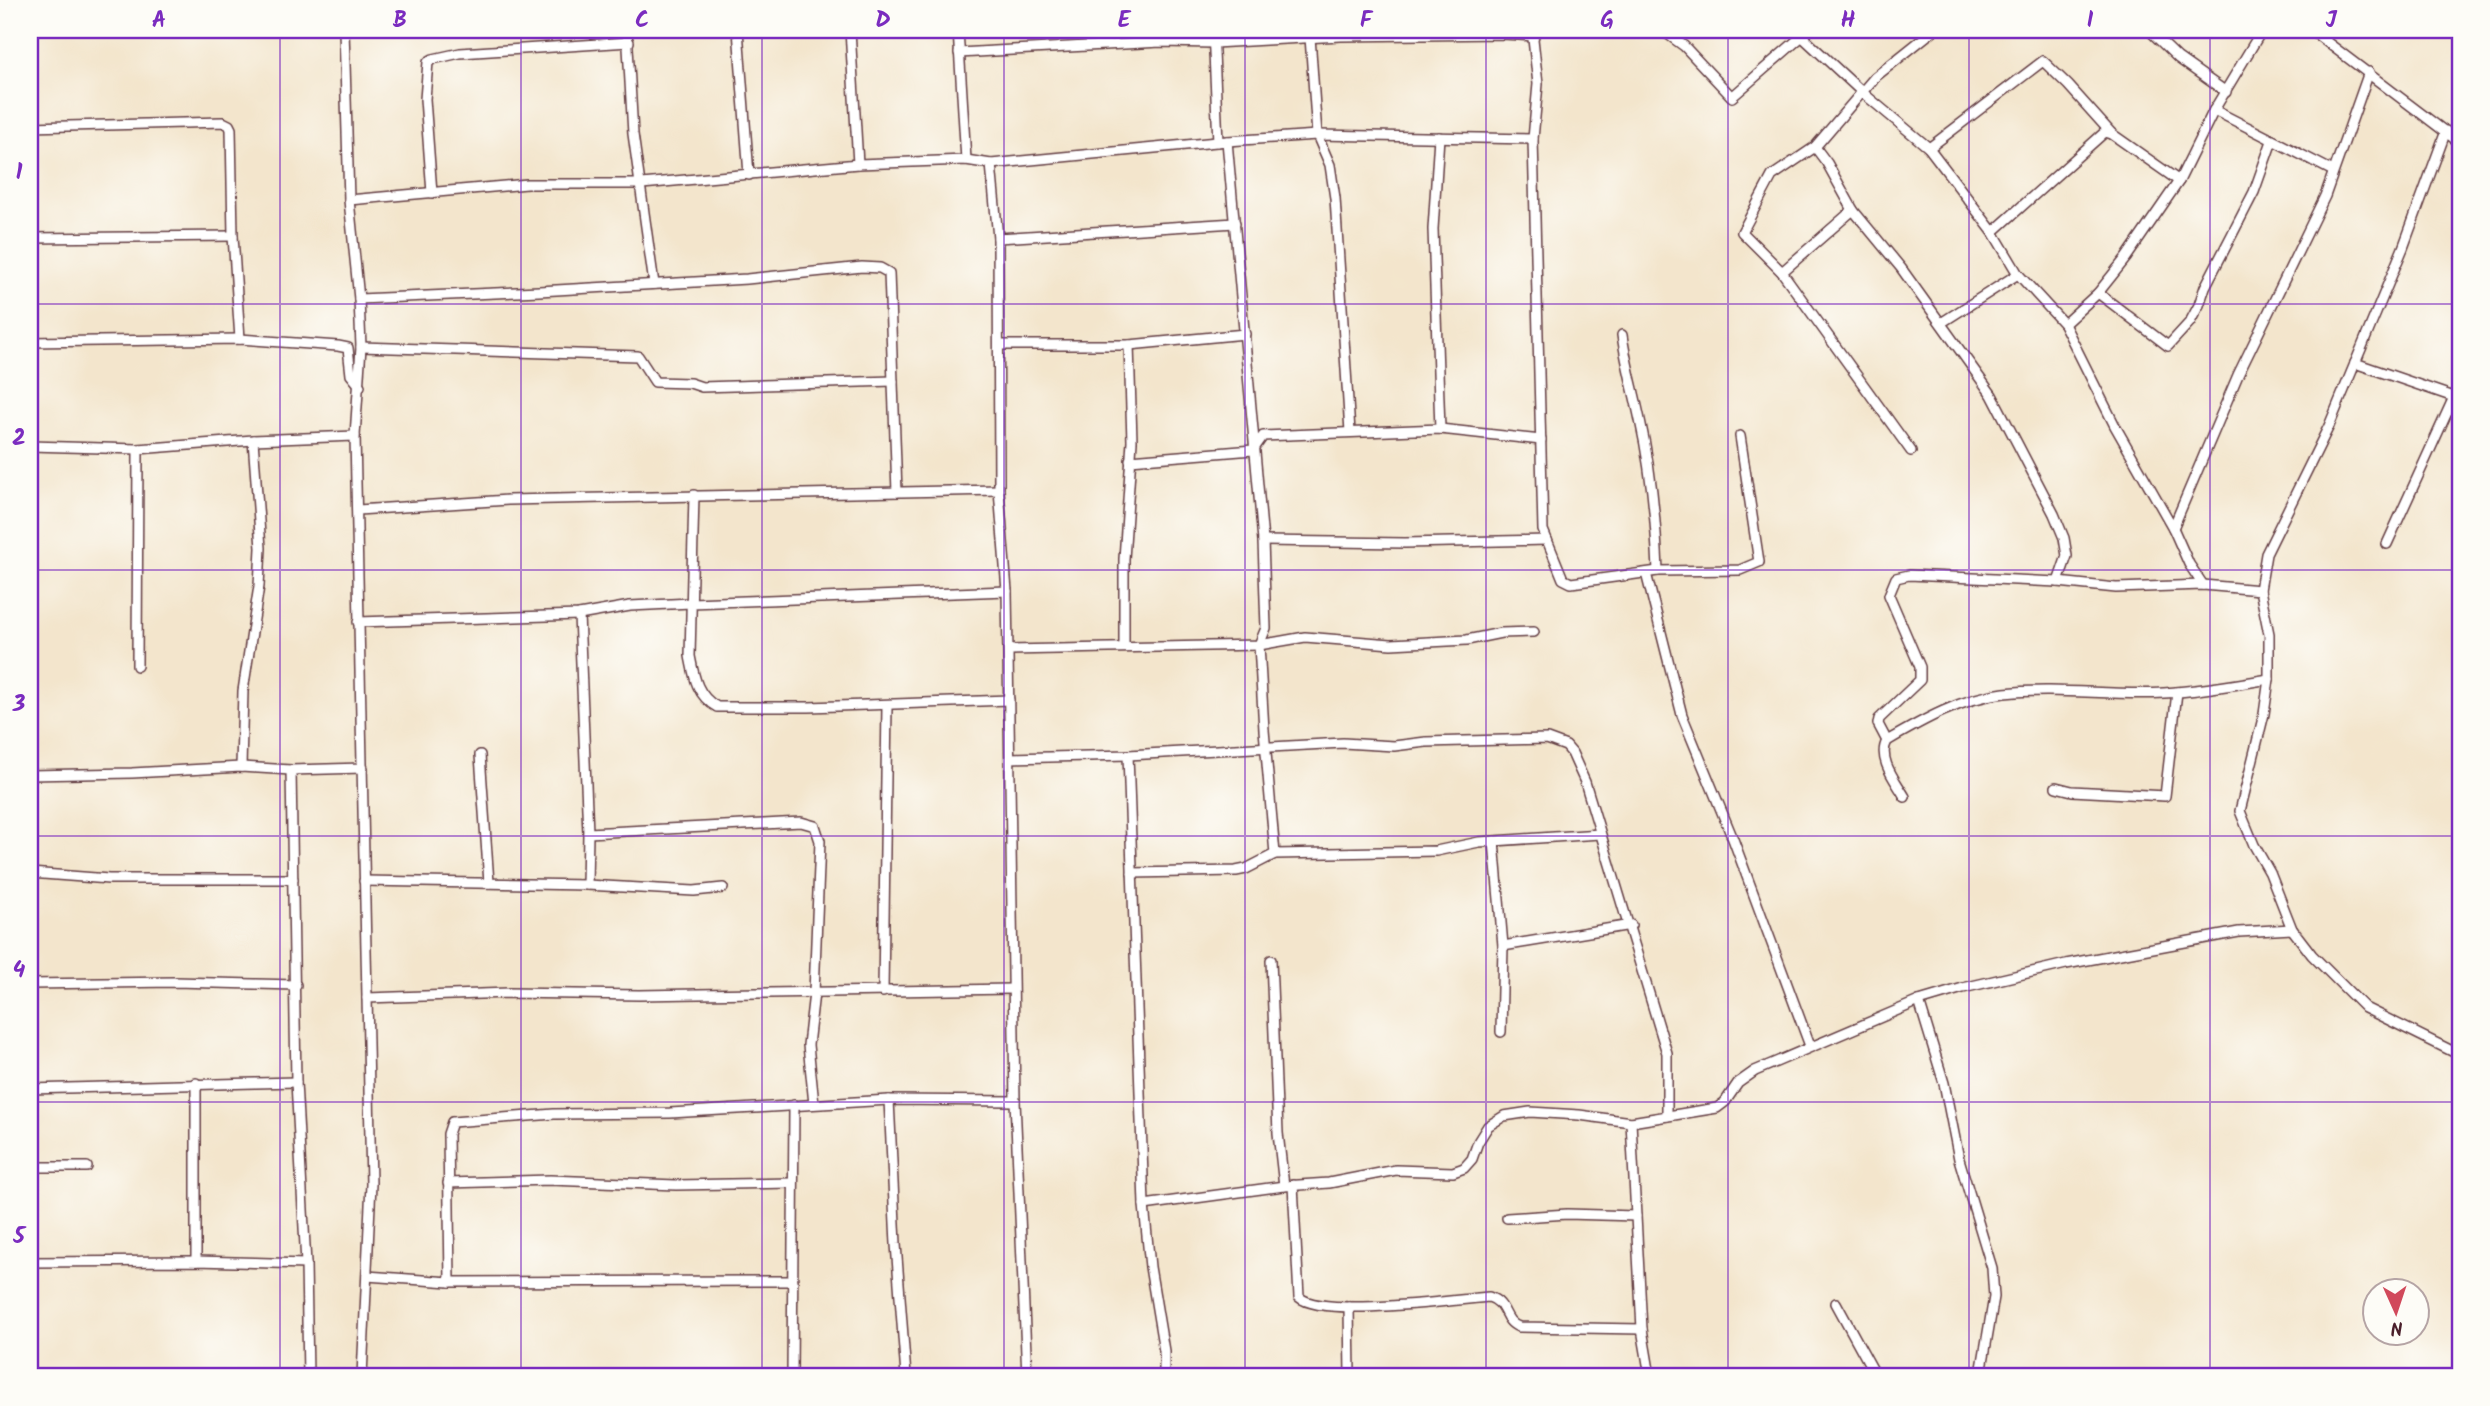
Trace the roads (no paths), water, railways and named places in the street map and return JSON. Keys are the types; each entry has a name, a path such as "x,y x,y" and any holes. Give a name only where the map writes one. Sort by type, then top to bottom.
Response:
{"street":[{"path":"344,30 349,200 361,347 355,436 371,1184 362,1376"},
{"path":"627,30 633,134 654,284"},
{"path":"738,30 748,175"},
{"path":"850,30 858,164"},
{"path":"958,30 966,160"},
{"path":"1213,30 1222,141 1235,223 1263,541 1266,628 1259,646 1275,853"},
{"path":"1662,30 1684,46 1732,97 1802,32 1863,93 1929,148 1993,232 2018,274 2064,324 2115,426 2203,586"},
{"path":"1912,451 1782,272 1742,232 1772,176 1815,147 1875,77 1934,30"},
{"path":"2149,30 2178,58 2226,92"},
{"path":"2064,324 2098,293 2126,258 2179,181 2214,110 2262,30"},
{"path":"2311,30 2460,143"},
{"path":"959,53 1161,42 1214,43 1341,33 1533,33 1538,84 1533,139 1544,530 1563,579 1570,583 1658,571 1740,570 1759,562 1740,436"},
{"path":"1310,37 1317,135 1330,165 1335,198 1350,432"},
{"path":"432,194 425,99 428,62 460,53 629,42"},
{"path":"1929,148 2043,61 2112,134 2179,181"},
{"path":"2173,528 2238,375 2325,196 2369,72"},
{"path":"2214,110 2333,171"},
{"path":"30,127 223,122 229,125 232,129 233,236 240,339"},
{"path":"2446,131 2403,248 2329,426 2266,554 2260,590 2269,634 2269,679 2264,714 2240,811 2254,845 2270,873 2292,929 2312,955 2365,1009 2460,1055"},
{"path":"1993,232 2105,132 2112,134"},
{"path":"349,200 527,184 642,184 858,164 966,160 991,164 1222,141 1317,135 1533,139"},
{"path":"1439,137 1433,229 1440,429"},
{"path":"2098,293 2168,346 2190,322 2199,306 2205,287 2254,192 2272,141"},
{"path":"1815,147 1828,163 1853,210 1901,268 1992,395 2064,538 2067,556 2058,582"},
{"path":"991,164 998,238 999,490 1009,650 1015,1101 1027,1376"},
{"path":"1782,272 1853,210"},
{"path":"998,238 1235,223"},
{"path":"30,238 233,236"},
{"path":"359,299 761,278 862,267 880,268 889,273 897,492"},
{"path":"1941,323 2018,274"},
{"path":"999,345 1129,345 1245,334"},
{"path":"1622,335 1625,359 1641,421 1656,533 1658,571"},
{"path":"30,342 240,339 348,348 351,375 360,386"},
{"path":"1124,647 1124,559 1132,441 1129,345"},
{"path":"361,347 638,356 655,382 690,383 702,387 893,381"},
{"path":"2355,363 2454,397"},
{"path":"2387,544 2460,384"},
{"path":"1129,460 1253,450 1264,436 1440,429 1541,440"},
{"path":"30,446 138,449 253,440 355,436"},
{"path":"241,767 243,691 259,586 261,548 253,440"},
{"path":"137,666 138,449"},
{"path":"358,510 508,500 999,490"},
{"path":"694,495 690,656 695,681 707,702 717,707 1009,700"},
{"path":"1263,541 1405,543 1547,540"},
{"path":"1647,573 1682,715 1733,839 1810,1046"},
{"path":"1887,741 1878,724 1879,719 1920,680 1920,667 1889,596 1896,578 1909,575 2058,582 2116,588 2203,586 2260,590"},
{"path":"358,622 579,615 630,606 1007,591"},
{"path":"579,615 587,885"},
{"path":"1009,650 1259,646 1305,637 1391,644 1467,640 1501,633 1534,632"},
{"path":"1905,797 1884,758 1883,749 1887,741 1957,705 2003,693 2177,692 2269,679"},
{"path":"2056,787 2072,791 2165,796 2177,692"},
{"path":"883,992 887,705"},
{"path":"1010,758 1128,755 1343,743 1394,746 1426,742 1547,739 1566,746 1585,782 1631,925 1667,1053 1667,1116"},
{"path":"480,755 489,883"},
{"path":"1128,755 1144,1205 1150,1267 1164,1352 1164,1376"},
{"path":"30,775 132,774 241,767 291,770 363,768"},
{"path":"291,770 296,1082 306,1264 308,1376"},
{"path":"587,833 801,822 815,826 820,841 814,993 808,1045 814,1104"},
{"path":"1132,873 1236,871 1246,869 1275,853 1436,851 1494,841 1600,834"},
{"path":"1494,841 1503,946 1501,1032"},
{"path":"30,873 109,879 293,879"},
{"path":"364,881 587,885 694,891 723,888"},
{"path":"1503,946 1631,925"},
{"path":"1144,1205 1288,1185 1329,1183 1396,1170 1453,1172 1464,1168 1472,1159 1488,1126 1504,1116 1542,1113 1631,1122 1717,1108 1726,1102 1738,1083 1755,1071 1919,1001 2066,964 2239,932 2292,929"},
{"path":"1271,961 1278,1133 1288,1185 1300,1297 1306,1303 1323,1307 1349,1307 1489,1297 1500,1303 1509,1322 1519,1327 1642,1329"},
{"path":"30,984 175,982 296,985"},
{"path":"367,998 509,993 639,995 1013,989"},
{"path":"1919,1001 1944,1083 1959,1159 1992,1268 1994,1297 1981,1374 1983,1376"},
{"path":"30,1088 296,1082"},
{"path":"196,1083 196,1261"},
{"path":"450,1282 448,1129 452,1122 458,1120 554,1114 670,1113 889,1100 1015,1101"},
{"path":"889,1100 906,1376"},
{"path":"792,1376 794,1105"},
{"path":"1631,1122 1642,1329 1650,1376"},
{"path":"30,1167 87,1167"},
{"path":"449,1183 550,1180 676,1185 792,1183"},
{"path":"1507,1218 1567,1213 1636,1216"},
{"path":"30,1262 196,1261 306,1264"},
{"path":"367,1276 450,1282 793,1281"},
{"path":"1836,1303 1876,1376"},
{"path":"1349,1307 1350,1376"}]}
